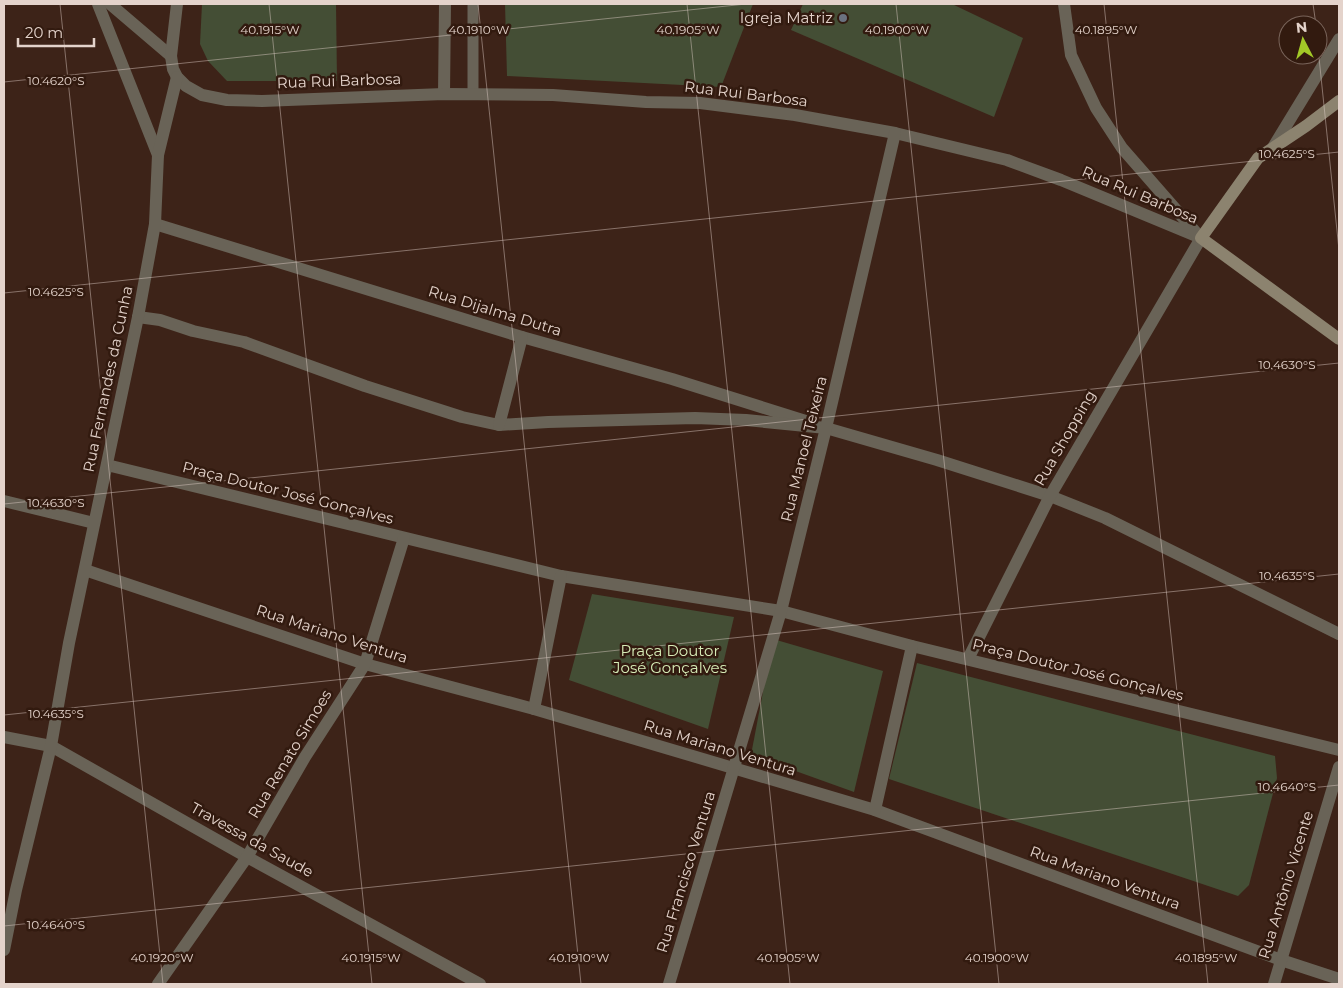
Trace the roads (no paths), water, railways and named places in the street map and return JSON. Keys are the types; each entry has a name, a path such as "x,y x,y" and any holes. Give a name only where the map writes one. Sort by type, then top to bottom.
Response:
{"main road":[{"path":"1200,238 1258,158 1339,101"},
{"name":"Rua Rui Barbosa","path":"1200,238 1339,339"}],"street":[{"path":"98,4 158,155"},
{"path":"110,4 171,56"},
{"path":"177,4 171,56 177,77"},
{"path":"444,94 446,4"},
{"path":"1064,4 1071,55 1096,108 1122,148 1200,238"},
{"path":"1272,149 1339,39"},
{"name":"Rua Fernandes da Cunha","path":"4,950 16,890 51,746 69,643 138,317 155,224 158,155 177,77"},
{"name":"Rua Rui Barbosa","path":"177,77 186,86 202,95 227,100 262,101 444,94 554,95 646,102 700,103 795,115 894,133 1007,160 1061,180 1200,238"},
{"name":"Rua Manoel Teixeira","path":"733,769 781,611 826,428 894,133"},
{"name":"Rua Dijalma Dutra","path":"155,224 522,337 672,379 800,418 826,428"},
{"name":"Rua Shopping","path":"968,659 1050,496 1200,238"},
{"path":"138,317 160,320 194,331 244,342 365,386 462,417 499,425 695,418 746,420 826,428 937,460 1050,496 1105,518 1339,634"},
{"path":"499,425 522,337"},
{"name":"Praça Doutor José Gonçalves","path":"107,465 560,576 781,611 912,646 1339,750"},
{"path":"4,501 94,523"},
{"name":"Rua Renato Simoes","path":"158,984 247,857 305,757 365,664 404,538"},
{"name":"Rua Mariano Ventura","path":"85,570 365,664 534,709 875,810 1280,960 1339,979"},
{"path":"534,709 560,576"},
{"path":"875,810 912,646"},
{"name":"Travessa da Saude","path":"4,737 51,746 247,857 480,984"},
{"name":"Rua Antônio Vicente","path":"1274,984 1339,767"},
{"name":"Rua Francisco Ventura","path":"669,984 733,769"}],"lane":[{"path":"473,4 473,94"}],"place":[{"name":"Igreja Matriz","path":"843,18"}]}
